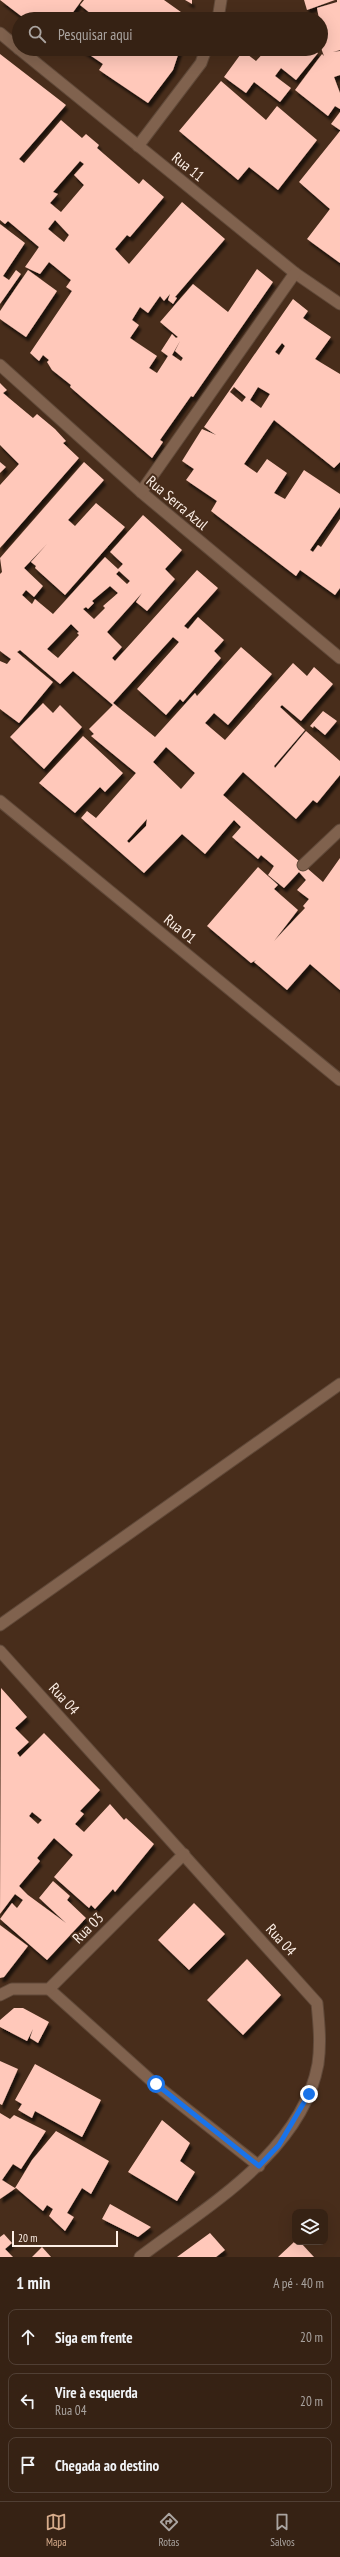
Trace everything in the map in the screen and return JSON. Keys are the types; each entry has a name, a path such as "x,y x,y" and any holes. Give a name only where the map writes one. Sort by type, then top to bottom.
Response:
{"street":[{"path":"219,12 221,0"},
{"name":"Rua 11","path":"0,33 12,43"},
{"name":"Rua 11","path":"28,56 295,273 340,304"},
{"path":"138,146 201,63 204,56"},
{"path":"141,492 295,273"},
{"name":"Rua Serra Azul","path":"0,365 141,492 340,658"},
{"name":"Rua 01","path":"0,801 340,1080"},
{"path":"303,866 340,830"},
{"path":"0,1625 340,1384"},
{"name":"Rua 04","path":"0,1651 317,2003 320,2034 318,2064 309,2094 279,2145 259,2166 140,2257"},
{"name":"Rua 03","path":"49,1989 184,1854"},
{"path":"0,1995 12,1989 49,1989 156,2084 259,2166"}],"building":[{"path":"0,0 82,0 73,12 16,12"},
{"path":"84,0 164,0 181,12 89,12 80,5"},
{"path":"185,0 192,0 192,4"},
{"path":"304,0 335,0 307,10"},
{"path":"337,0 340,0 340,50 333,52 340,51 340,75 334,77 340,93 340,109 335,106 328,116 295,90 320,56 328,56 328,12 318,12 317,8 337,2"},
{"path":"0,54 66,105 19,159 24,163 61,120 82,138 86,134 99,145 97,148 139,184 143,179 164,197 130,237 127,235 115,249 129,264 182,202 225,239 175,297 177,298 173,304 168,300 170,294 164,301 160,296 148,313 140,307 132,320 139,325 130,338 157,356 149,368 157,373 168,356 161,351 172,334 176,338 178,337 160,322 193,284 228,312 257,269 273,282 193,397 191,396 160,440 163,442 152,458 70,387 71,385 52,370 47,362 49,360 43,355 39,361 30,353 72,291 66,287 71,280 49,262 40,274 25,267 39,247 8,221 5,224 0,220","holes":["80,161 84,164 74,175 84,185 61,212 50,203 58,194 53,192","55,220 69,235 64,242 48,229","180,341 175,351 183,358 181,361 172,355"]},
{"path":"91,56 178,56 173,70 148,103 99,70 103,64"},
{"path":"239,56 250,56 256,61 261,56 316,56 296,80 281,68 275,76 291,88 280,102 254,82 246,93 224,77"},
{"path":"221,81 266,120 277,106 317,140 278,190 249,167 238,180 179,131"},
{"path":"340,112 340,130 331,124"},
{"path":"340,131 340,263 307,239 330,209 299,182"},
{"path":"0,224 25,243 3,276 9,280 16,270 21,274 0,304"},
{"path":"28,270 57,291 26,337 0,319 0,311"},
{"path":"293,299 308,311 303,318 331,337 315,359 340,374 340,462 334,468 274,420 244,464 257,473 267,459 287,473 274,493 285,499 304,470 340,494 340,507 310,550 313,552 318,545 321,547 340,519 340,588 335,595 300,570 296,576 211,511 217,501 186,480 194,469 182,461 202,429 216,435 204,427","holes":["282,343 285,346 279,355 275,352","234,387 246,397 242,402 230,392","258,387 270,394 261,408 250,400"]},
{"path":"0,383 7,390 3,393 33,418 37,414 55,429 66,441 63,443 79,458 0,548 0,485 19,464 0,445"},
{"path":"0,462 6,467 0,473"},
{"path":"84,462 104,480 68,520 75,526 96,503 125,527 65,595 35,568 36,566 31,562 47,544 24,568 43,586 34,597 26,590 22,595 32,604 35,599 53,614 105,557 118,569 123,564 110,552 143,515 182,550 165,569 175,579 147,611 136,602 142,593 107,632 122,647 112,658 115,661 197,570 218,588 184,626 188,629 198,617 224,640 214,651 221,658 183,702 180,699 166,715 137,689 179,642 173,637 113,703 155,737 195,693 197,696 241,647 272,674 228,725 214,713 205,723 225,740 293,663 307,676 314,667 333,684 301,721 282,705 280,707 305,730 274,766 275,768 306,731 340,761 340,775 317,803 313,800 296,819 243,772 223,795 323,882 340,858 340,990 310,964 287,990 254,962 256,960 251,963 207,926 258,867 278,885 274,889 298,910 274,941 305,908 303,906 309,899 297,890 306,880 299,872 284,888 268,875 274,866 261,855 258,859 232,837 241,827 234,820 205,854 182,834 144,873 81,818 87,811 96,818 136,773 91,736 94,734 89,729 113,705 73,671 60,684 20,650 17,652 53,682 19,723 0,709 0,661 7,664 11,659 0,651 0,574 2,572 0,558","holes":["119,571 130,581 127,584 116,574","110,586 118,593 103,606 105,608 94,619 83,609 86,607 88,609 94,603 92,601","71,624 79,632 77,633 79,635 58,658 47,649","166,747 195,773 181,789 153,762","147,819 146,826 129,843 127,841"]},
{"path":"43,703 53,713 60,705 82,727 44,769 10,737"},
{"path":"323,711 337,721 325,735 314,726 313,728 310,726"},
{"path":"83,736 123,773 105,792 100,787 75,813 39,783"},
{"path":"1,1688 27,1717 15,1728 29,1742 17,1753 20,1757 44,1733 100,1790 80,1811 84,1814 75,1824 84,1832 110,1804 124,1820 126,1818 154,1844 115,1892 113,1889 95,1909 91,1905 89,1908 54,1877 73,1855 54,1838 37,1858 40,1861 19,1886 28,1895 66,1923 39,1898 53,1881 70,1896 67,1900 86,1918 47,1960 0,1919 12,1903 17,1908 23,1900 15,1894 0,1914","holes":["32,1812 42,1820 38,1824 29,1816"]},
{"path":"194,1903 225,1934 189,1970 158,1940"},
{"path":"0,1925 28,1946 4,1977 0,1978"},
{"path":"247,1959 281,1995 243,2035 207,2000"},
{"path":"14,2008 23,2008 49,2022 38,2043 30,2038 33,2029 27,2041 0,2027 0,2020"},
{"path":"0,2061 18,2069 2,2105 0,2104"},
{"path":"35,2064 101,2100 82,2137 35,2111 32,2118 18,2110 22,2104 15,2100"},
{"path":"0,2113 10,2119 14,2115 46,2131 21,2169 13,2164 2,2180 15,2188 32,2160 56,2131 109,2161 91,2194 82,2188 67,2213 74,2217 65,2231 49,2216 53,2209 47,2205 43,2211 16,2188 0,2199"},
{"path":"162,2120 190,2143 180,2161 195,2172 177,2201 128,2172"},
{"path":"110,2204 151,2227 138,2237 102,2219"},
{"path":"210,2233 225,2250 216,2257 177,2257"},
{"path":"4,2234 12,2243 5,2249 13,2257 0,2257 0,2237"},
{"path":"292,2244 303,2245 314,2257 278,2257"},
{"path":"42,2247 51,2257 32,2257"}],"route":[{"path":"156,2084 259,2166 279,2145 309,2094"}]}
